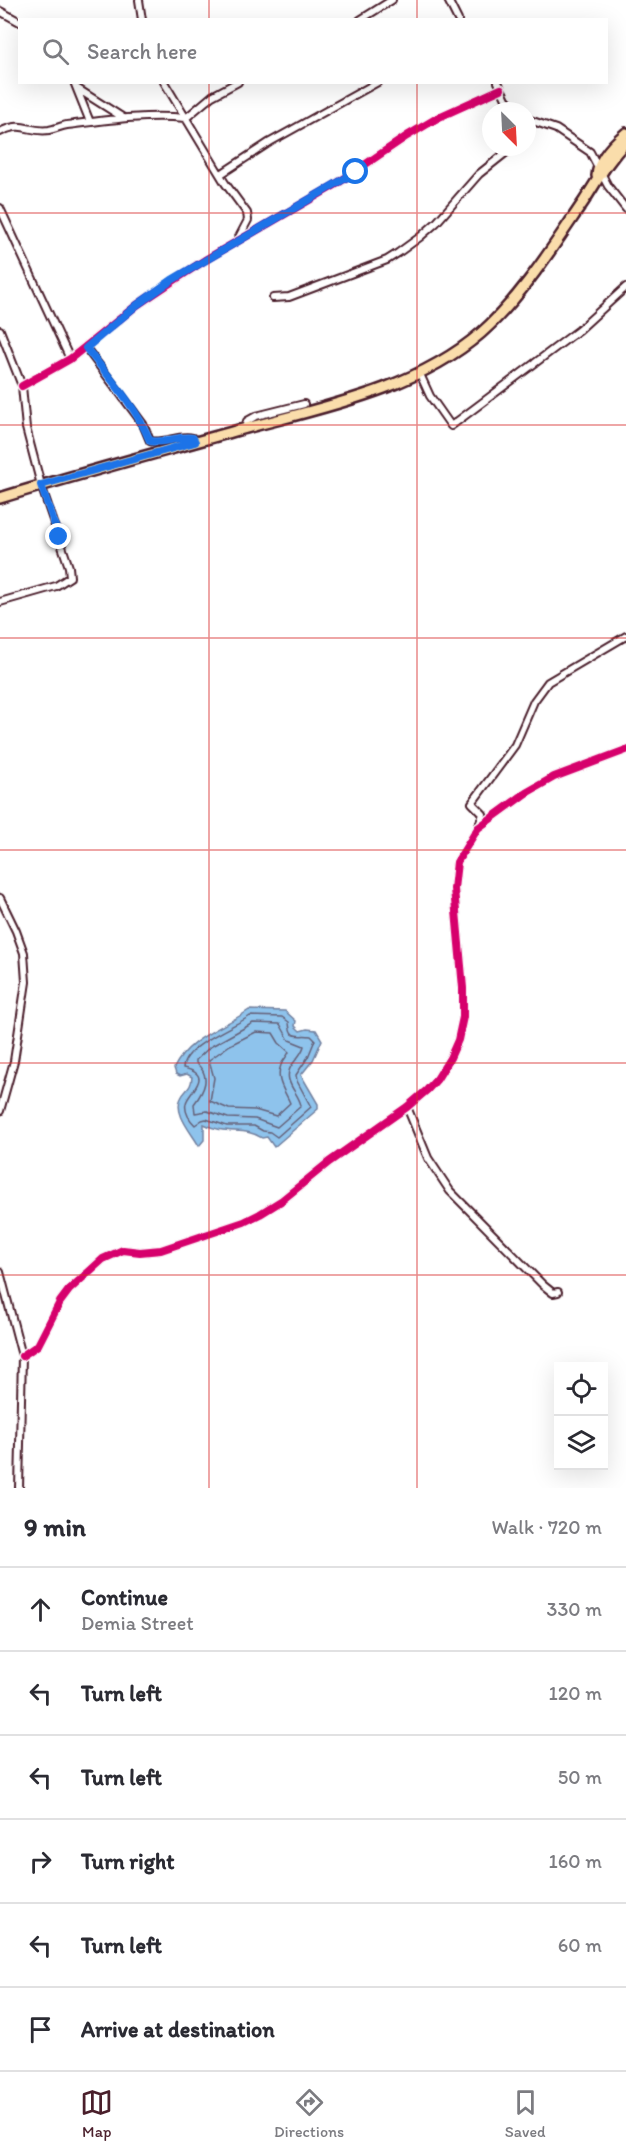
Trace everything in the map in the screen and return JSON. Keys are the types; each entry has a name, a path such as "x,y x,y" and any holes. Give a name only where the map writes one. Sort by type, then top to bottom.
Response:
{"main road":[{"path":"0,498 335,405 420,372 452,355 495,319 521,289 597,182 599,169 626,132"},
{"path":"599,169 626,142"}],"street":[{"path":"139,0 142,18"},
{"path":"363,18 392,0"},
{"path":"448,0 457,18"},
{"path":"0,11 18,21"},
{"path":"165,84 248,217 236,242"},
{"path":"0,132 22,125 36,130 49,130 66,125 123,117 186,118 212,96 234,84"},
{"path":"221,174 270,142 374,84"},
{"path":"76,86 123,117"},
{"path":"76,86 90,122"},
{"path":"22,386 86,348 137,305 172,280 335,185 439,117 499,86 509,102"},
{"path":"536,124 556,129 590,152 613,194 626,209"},
{"path":"273,298 281,299 297,294 387,260 436,223 479,174 502,156"},
{"path":"0,208 70,359"},
{"path":"420,372 430,396 451,426 579,330 626,287"},
{"path":"0,330 22,386 26,428 41,485 69,567 70,577 56,586 0,602"},
{"path":"86,348 116,385 143,424 150,441 161,443 186,437 193,438 195,442"},
{"path":"245,429 247,421 256,416 304,404"},
{"path":"22,1356 38,1345 60,1302 69,1290 103,1259 123,1250 161,1250 244,1222 260,1214 281,1201 329,1162 407,1107 437,1079 458,1040 463,1017 463,988 454,889 457,862 478,828 483,814 472,803 515,745 534,701 548,682 626,636"},
{"path":"478,828 504,808 554,777 626,750"},
{"path":"0,898 24,953 26,981 14,1061 0,1111"},
{"path":"407,1107 428,1158 450,1191 543,1285 553,1293 558,1292"},
{"path":"0,1272 22,1356 19,1488"}],"water":[{"path":"249,1010 285,1011 296,1021 295,1026 300,1031 316,1030 322,1040 313,1060 301,1075 318,1104 318,1109 274,1147 267,1137 262,1138 249,1132 220,1130 204,1124 204,1140 199,1146 184,1123 179,1110 181,1098 189,1087 192,1077 187,1074 180,1076 176,1074 174,1068 180,1057 197,1041"}],"cycle path":[{"path":"22,386 70,359 137,305 205,260 335,185 439,117 501,89"},
{"path":"22,1356 38,1345 60,1302 69,1290 103,1259 123,1250 140,1252 161,1250 244,1222 260,1214 281,1201 329,1162 407,1107 427,1090 450,1058 458,1040 463,1017 463,988 454,889 457,862 478,828 526,793 554,777 626,750"}],"route":[{"path":"59,537 41,485 195,442 190,437 161,443 150,441 143,424 116,385 86,348 137,305 172,280 356,172"}]}
